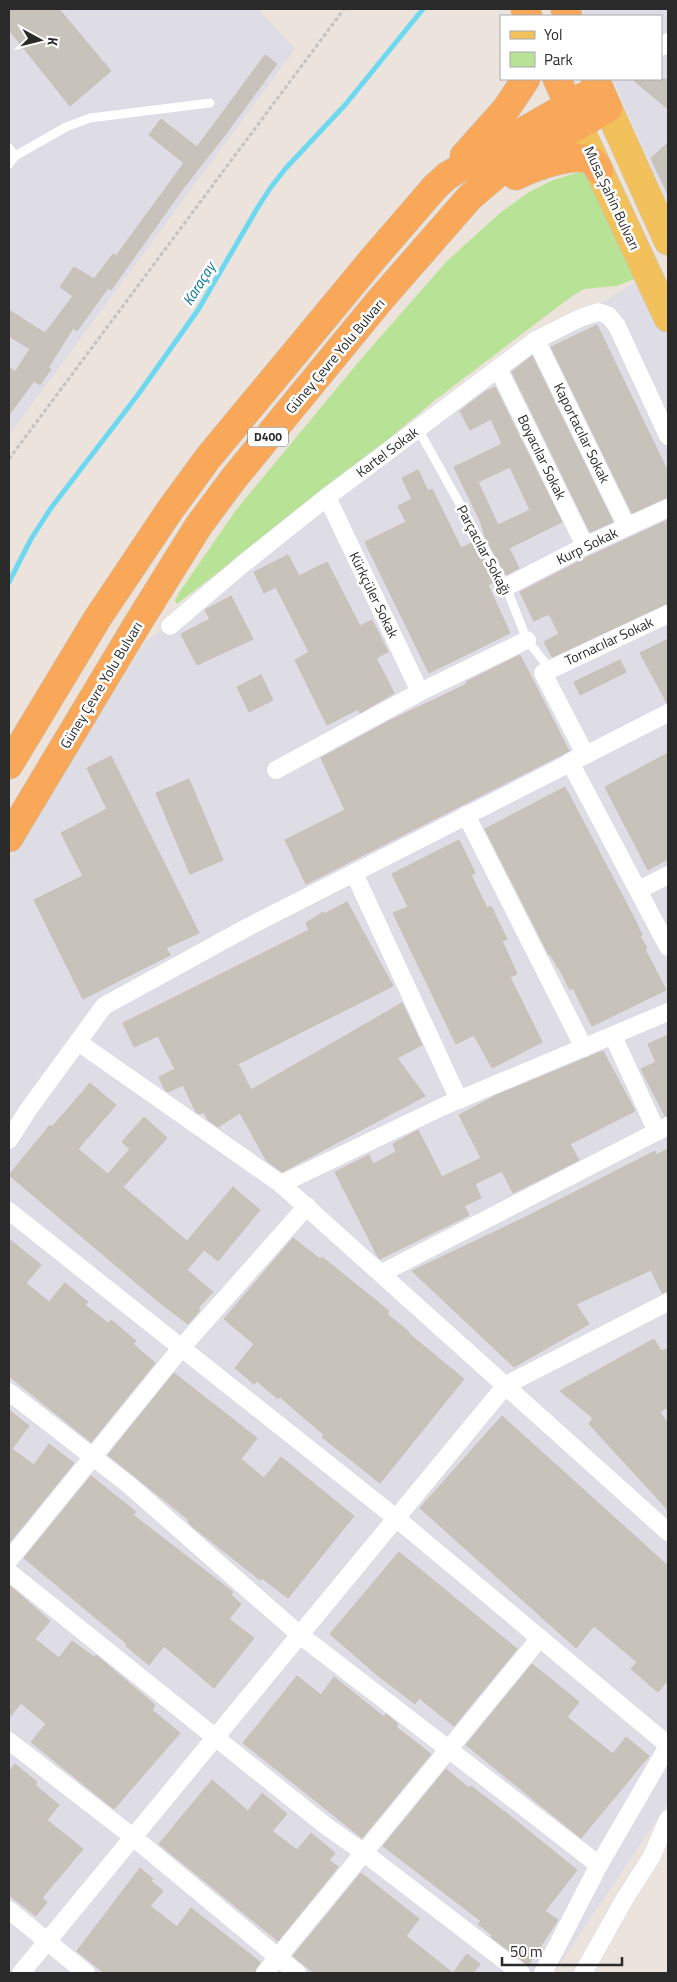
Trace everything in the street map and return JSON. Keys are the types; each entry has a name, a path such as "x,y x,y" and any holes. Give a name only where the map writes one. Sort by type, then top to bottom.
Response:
{"highway":[{"path":"447,176 506,108 525,80"},
{"name":"Musa Şahin Bulvarı","path":"557,80 573,115"},
{"name":"Güney Çevre Yolu Bulvarı","path":"9,838 133,630 199,525 234,478 470,197 604,88"},
{"name":"Güney Çevre Yolu Bulvarı","path":"9,765 97,619 197,472 372,260 447,176 573,115"},
{"path":"444,227 504,183 534,168 550,163 582,158 592,161 600,170"}],"main road":[{"path":"604,88 668,241"},
{"name":"Musa Şahin Bulvarı","path":"573,115 668,318"}],"street":[{"name":"Kartel Sokak","path":"170,626 243,564 327,497 498,368 536,340 580,318 598,312 608,315 617,326 668,436"},
{"name":"Kaportacılar Sokak","path":"536,340 627,527"},
{"name":"Boyacılar Sokak","path":"498,368 585,546"},
{"name":"Kürkçüler Sokak","path":"327,497 420,692"},
{"name":"Kurp Sokak","path":"506,587 585,546 668,508"},
{"name":"Tornacılar Sokak","path":"550,669 668,614"},
{"path":"276,770 420,692 527,640"},
{"path":"550,669 543,673 585,754"},
{"path":"9,1140 28,1110 104,1006 248,927 668,713"},
{"path":"585,754 570,762 668,947"},
{"path":"466,815 584,1048"},
{"path":"354,873 459,1100"},
{"path":"639,890 668,875"},
{"path":"281,1184 459,1100 668,1012"},
{"path":"382,1273 662,1129 613,1036"},
{"path":"78,1042 281,1184 308,1206 668,1532"},
{"path":"9,1560 182,1347 308,1206"},
{"path":"9,1211 396,1518 668,1745 599,1864 542,1973"},
{"path":"21,1973 506,1385 668,1302"},
{"path":"9,1392 129,1484 300,1635 599,1864"},
{"path":"9,1572 326,1826 363,1852 521,1973"},
{"path":"265,1973 540,1638"},
{"path":"9,1741 133,1837 297,1973"},
{"path":"584,1973 624,1900 652,1856 668,1819"},
{"path":"9,1910 86,1973"}],"lane":[{"path":"9,148 12,160 66,127 90,118 210,103"},
{"name":"Parçacılar Sokağı","path":"418,429 506,587 527,640 550,669"}],"path":[{"path":"9,459 344,9"}],"shaded area":[{"path":"9,9 258,9 295,49 9,435"},
{"path":"581,9 668,9 668,204 613,80 662,80 662,15 584,15"},
{"path":"650,273 668,311 668,1803 554,1973 9,1973 9,861 145,642 394,452 516,356"}],"green space":[{"path":"583,171 589,172 640,277 617,286 584,289 571,297 434,401 359,464 177,604 175,601 178,594 236,510 361,359 447,261 500,213 529,192 553,180"}],"building":[{"path":"9,9 59,9 111,71 70,106 9,30"},
{"path":"265,55 277,64 182,190 111,290 108,288 77,331 73,328 48,368 51,369 40,385 34,381 9,415 9,367 15,372 30,349 9,336 9,310 45,333 73,296 60,287 74,267 94,279 113,254 116,256 184,163 149,135 161,119 197,147"},
{"path":"668,79 668,109 633,80"},
{"path":"668,143 668,195 651,158"},
{"path":"597,325 668,472 668,497 632,513 551,347"},
{"path":"532,356 613,522 590,532 512,372"},
{"path":"495,387 562,522 509,548 519,568 506,575 485,537 481,523 454,467 502,444 491,419 470,430 460,411 485,392","holes":["510,467 530,510 498,525 478,482"]},
{"path":"418,470 428,491 432,489 461,548 474,542 496,581 488,585 510,633 429,673 365,542 406,522 398,506 412,499 402,478"},
{"path":"668,520 668,603 552,657 544,642 559,634 549,614 534,621 520,592 590,556"},
{"path":"288,555 299,576 327,562 360,626 372,620 388,652 376,658 394,693 360,713 358,709 327,725 295,660 309,652 276,587 264,593 254,572"},
{"path":"231,596 253,639 197,665 181,634 210,619 205,610"},
{"path":"668,639 668,702 667,703 640,653"},
{"path":"520,655 569,751 306,884 285,840 345,810 321,758 389,721 467,684 466,682"},
{"path":"620,660 626,672 580,695 574,682"},
{"path":"261,675 273,700 249,712 237,687"},
{"path":"668,753 668,859 648,870 605,787"},
{"path":"111,756 199,933 166,948 170,955 83,999 34,900 83,876 61,833 107,809 87,768"},
{"path":"189,779 223,860 190,874 156,793"},
{"path":"565,787 633,916 642,935 640,936 647,948 645,949 666,990 592,1026 573,988 570,990 559,968 549,955 485,829"},
{"path":"459,840 475,873 471,875 487,908 491,906 507,939 502,941 517,974 510,977 542,1042 492,1068 474,1035 456,1044 393,913 408,907 392,874"},
{"path":"347,902 393,986 238,1064 251,1090 402,1003 422,1045 397,1058 425,1096 282,1172 266,1160 240,1113 218,1127 208,1120 204,1112 200,1114 196,1112 183,1085 168,1092 165,1090 159,1077 175,1069 158,1036 134,1047 123,1023 309,930 306,923 323,912 324,914"},
{"path":"668,1035 668,1115 665,1116 641,1069 656,1062 648,1044"},
{"path":"603,1051 635,1111 570,1144 579,1160 513,1193 502,1171 475,1184 481,1198 464,1206 469,1215 380,1259 378,1257 335,1172 369,1155 373,1164 396,1152 393,1144 418,1130 442,1177 481,1158 459,1115 497,1095"},
{"path":"90,1083 116,1105 78,1149 108,1174 130,1149 122,1142 144,1117 167,1138 123,1187 187,1241 233,1187 260,1210 218,1261 204,1250 187,1270 213,1292 198,1308 200,1310 188,1324 160,1303 9,1175 50,1125 52,1127"},
{"path":"668,1149 668,1291 662,1293 651,1270 576,1304 589,1324 514,1367 412,1271 524,1218 655,1151 656,1155"},
{"path":"293,1238 320,1259 322,1257 389,1311 387,1314 464,1379 380,1483 322,1437 324,1435 280,1397 278,1399 257,1381 254,1384 235,1368 254,1344 224,1319"},
{"path":"9,1239 41,1265 26,1283 49,1302 65,1283 88,1302 85,1305 108,1323 111,1320 136,1341 133,1344 155,1363 91,1442 9,1376"},
{"path":"654,1339 661,1351 668,1348 668,1407 660,1412 668,1424 668,1510 589,1424 593,1418 560,1391"},
{"path":"174,1373 257,1438 241,1459 264,1478 281,1457 354,1516 288,1598 262,1578 260,1580 193,1527 188,1522 189,1520 108,1455"},
{"path":"9,1410 29,1426 12,1449 34,1465 49,1444 74,1463 9,1543"},
{"path":"502,1416 668,1566 668,1680 658,1692 631,1669 637,1662 594,1626 576,1648 420,1508"},
{"path":"91,1476 136,1512 133,1515 233,1592 231,1595 241,1604 229,1619 254,1638 214,1688 164,1646 149,1665 126,1646 127,1644 24,1558"},
{"path":"399,1552 517,1649 454,1726 419,1698 415,1704 376,1674 330,1634"},
{"path":"9,1585 50,1621 35,1639 59,1658 72,1641 94,1657 96,1655 155,1705 152,1710 180,1733 114,1809 31,1742 46,1724 21,1703 9,1718"},
{"path":"532,1664 579,1702 567,1717 613,1754 626,1737 649,1756 581,1838 466,1745"},
{"path":"297,1676 321,1695 334,1677 384,1717 386,1714 398,1724 396,1727 431,1754 362,1838 243,1743"},
{"path":"15,1764 37,1782 35,1785 59,1805 47,1820 83,1849 42,1898 47,1902 36,1916 9,1895 9,1772"},
{"path":"446,1769 469,1788 471,1786 505,1812 577,1870 545,1911 558,1920 528,1965 491,1937 492,1935 478,1924 481,1921 383,1846"},
{"path":"212,1780 248,1811 262,1793 287,1814 272,1831 297,1850 311,1833 335,1853 329,1860 338,1867 278,1941 159,1844"},
{"path":"140,1868 163,1891 150,1906 177,1927 191,1908 260,1962 255,1973 104,1973 77,1951"},
{"path":"361,1873 419,1919 406,1936 453,1973 314,1973 293,1956"},
{"path":"467,1954 480,1964 473,1973 453,1973"}],"waterway":[{"name":"Karaçay","path":"9,582 31,539 51,508 137,396 198,310 271,187 286,168 345,105 423,9"}]}
